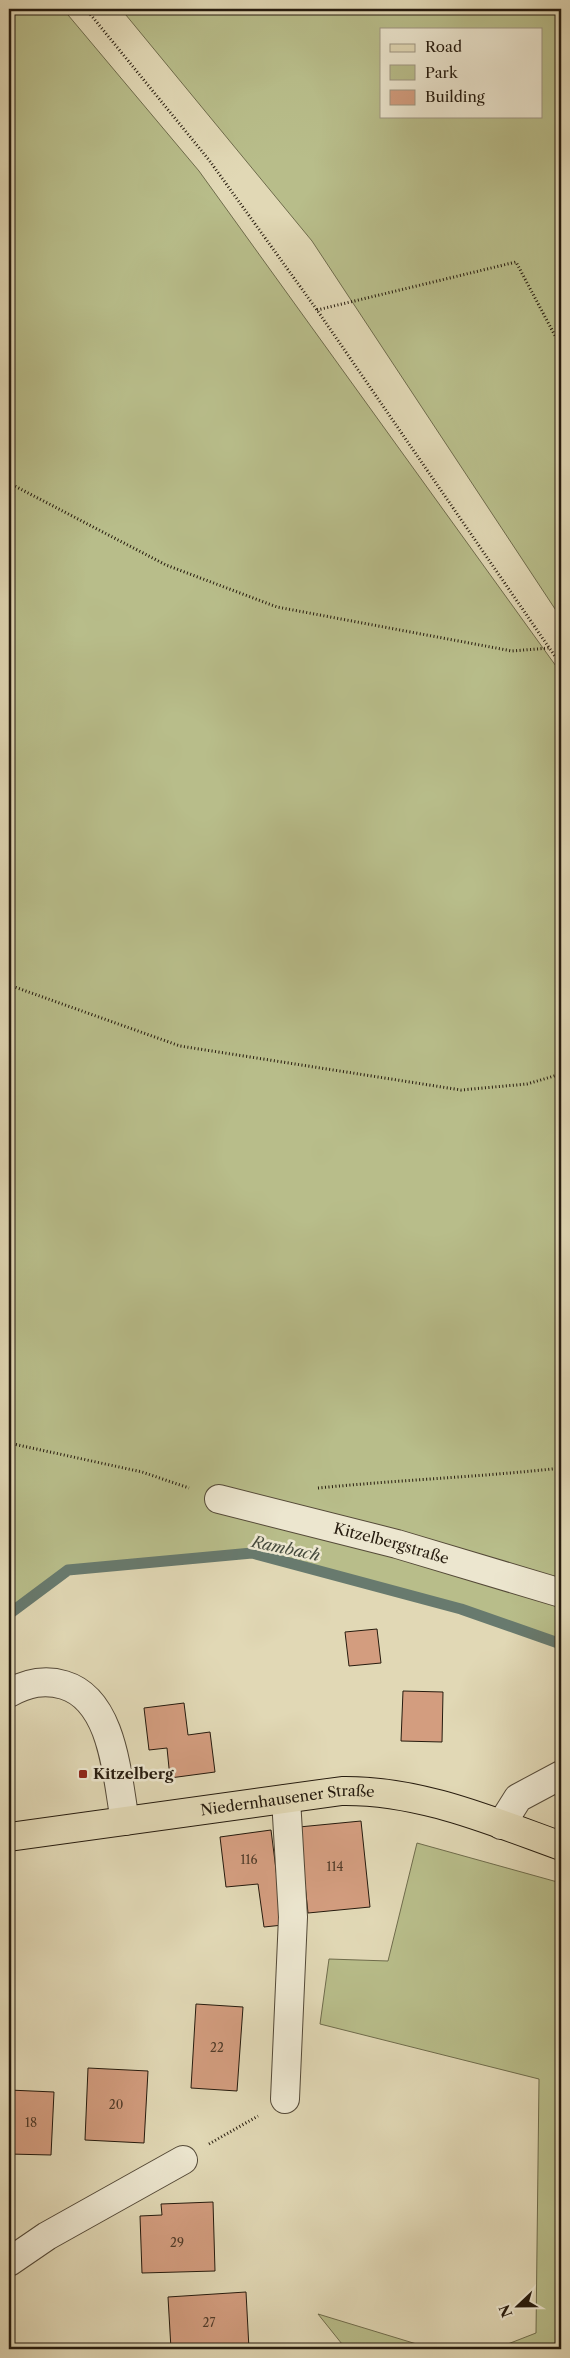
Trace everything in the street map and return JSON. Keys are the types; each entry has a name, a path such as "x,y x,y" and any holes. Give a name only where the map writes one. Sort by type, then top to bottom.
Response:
{"main road":[{"name":"Niedernhausener Straße","path":"9,1838 342,1791 385,1793 450,1806 561,1846"}],"street":[{"name":"Kitzelbergstraße","path":"219,1499 397,1544 561,1593"},
{"path":"9,1693 24,1685 54,1682 70,1686 83,1694 94,1705 102,1719 107,1734 125,1821"},
{"path":"501,1824 518,1798 561,1775"},
{"path":"285,2099 293,1918 286,1799"},
{"path":"9,2262 46,2236 183,2160"}],"path":[{"path":"86,9 210,160 317,310 561,665"},
{"path":"317,310 516,262 561,347"},
{"path":"9,482 166,565 277,607 512,650 549,648"},
{"path":"9,985 180,1046 460,1090 527,1084 561,1074"},
{"path":"9,1443 142,1472 219,1499"},
{"path":"315,1489 373,1483 495,1476 561,1468"},
{"path":"183,2160 285,2099"}],"green space":[{"path":"9,9 63,9 199,171 561,673 561,1644 459,1605 252,1551 66,1567 9,1610"},
{"path":"121,9 561,9 561,618 312,241"},
{"path":"417,1843 561,1883 561,2349 495,2349 536,2333 539,2079 320,2024 329,1959 388,1961"},
{"path":"318,2314 433,2349 346,2349"}],"building":[{"path":"377,1629 381,1663 349,1666 345,1632"},
{"path":"403,1691 443,1692 442,1742 401,1741"},
{"path":"184,1703 188,1735 210,1732 215,1772 170,1778 167,1748 149,1750 144,1708"},
{"path":"361,1821 370,1907 308,1913 299,1827"},
{"path":"271,1830 283,1925 264,1927 258,1884 226,1887 220,1837"},
{"path":"196,2004 243,2007 237,2091 191,2088"},
{"path":"88,2068 148,2071 144,2143 85,2140"},
{"path":"9,2090 54,2092 51,2155 9,2154"},
{"path":"213,2202 215,2271 142,2273 140,2216 162,2215 161,2204"},
{"path":"246,2292 249,2349 171,2349 168,2297"}],"waterway":[{"name":"Rambach","path":"9,1614 68,1570 252,1553 461,1609 561,1644"}],"place":[{"name":"Kitzelberg","path":"83,1774"}]}
